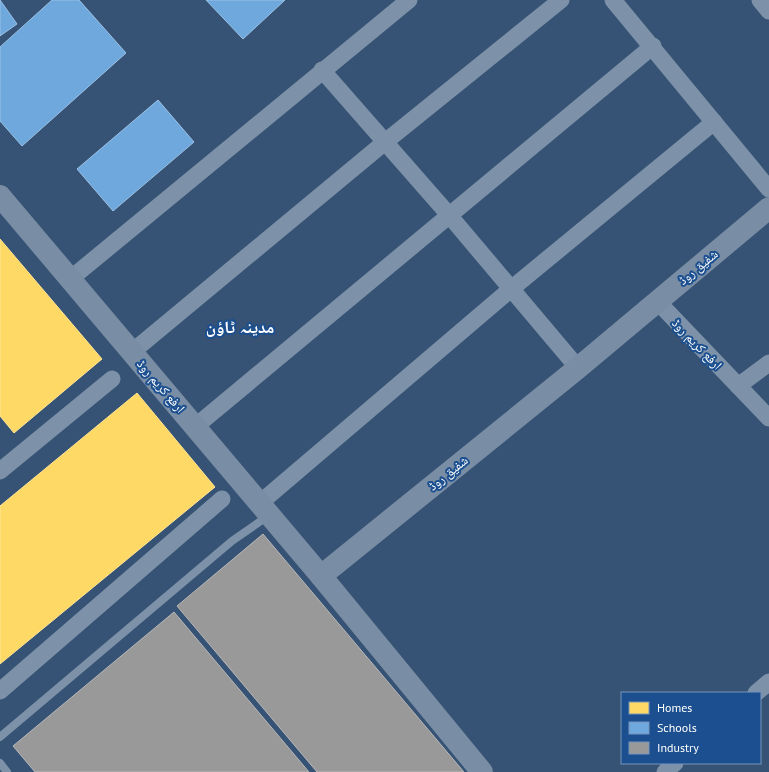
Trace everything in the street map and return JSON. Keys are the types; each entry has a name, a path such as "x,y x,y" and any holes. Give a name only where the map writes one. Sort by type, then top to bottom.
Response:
{"street":[{"path":"69,280 322,70 409,0"},
{"path":"132,352 385,142 561,0"},
{"path":"613,0 653,46 769,188"},
{"path":"760,0 769,11"},
{"path":"196,426 653,46"},
{"path":"322,70 449,215 578,368"},
{"path":"265,509 511,289 714,122"},
{"name":"ارفع کریم روڈ","path":"0,196 69,280 196,426 321,576"},
{"name":"شفیق روڈ","path":"321,576 578,368 769,208"},
{"name":"ارفع کریم روڈ","path":"657,301 769,418"},
{"path":"738,386 769,362"},
{"path":"2,466 112,379"},
{"path":"0,691 222,499"},
{"path":"321,576 482,772"},
{"path":"757,692 769,682"},
{"path":"665,772 674,764"}],"lane":[{"path":"0,736 232,541 265,509"},
{"path":"0,764 7,772"}],"building: Homes":[{"path":"0,239 102,359 14,433 0,416"},
{"path":"137,393 215,487 0,664 0,506"}],"building: Schools":[{"path":"0,0 17,24 0,36"},
{"path":"52,0 79,0 126,53 22,146 0,121 0,47"},
{"path":"206,0 285,0 243,39"},
{"path":"158,100 194,142 113,211 77,169"}],"building: Industry":[{"path":"263,534 464,772 317,772 177,606"},
{"path":"174,612 309,772 35,772 13,746"}],"district":[{"name":"مدینہ ٹاؤن","path":"240,327"}]}
